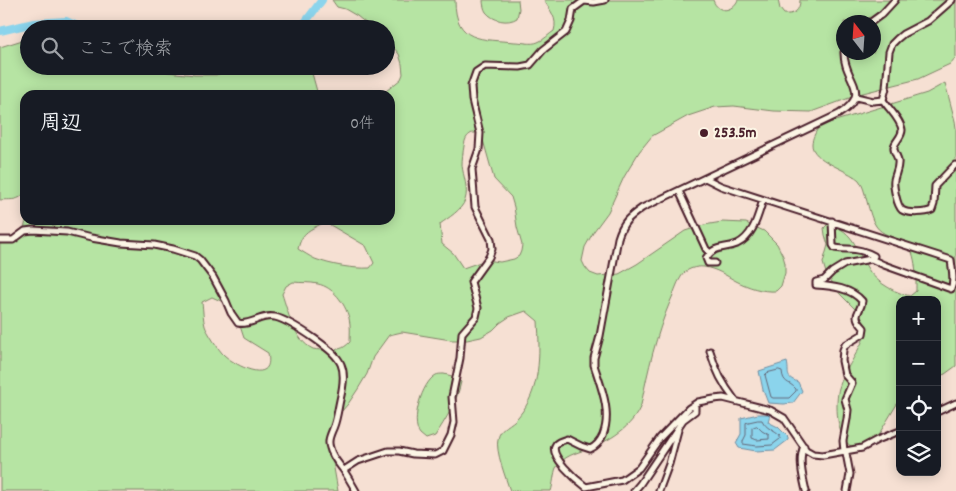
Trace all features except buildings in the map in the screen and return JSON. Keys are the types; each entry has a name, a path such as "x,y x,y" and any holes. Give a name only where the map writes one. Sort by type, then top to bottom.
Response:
{"street":[{"path":"344,470 358,461 388,451 435,455 443,451 451,435 454,422 452,398 460,358 462,333 476,317 478,308 471,282 489,257 492,249 491,239 475,207 472,169 479,149 480,133 472,100 471,86 476,72 484,66 520,67 530,64 543,50 566,32 571,21 573,9 584,1 605,0"},
{"path":"881,15 895,0"},
{"path":"883,100 892,44 903,34 928,21 952,0"},
{"path":"844,60 856,89 856,97 849,107 839,114 642,208 628,218 618,238 600,336 594,358 594,365 605,405 606,425 601,440 595,447 590,449 567,439 556,444 554,450 556,456 567,470 586,487 622,480 639,468 666,431 690,408 698,402 724,398 770,410 784,418 806,450 813,454 823,455 862,448 896,433"},
{"path":"856,97 873,101 883,100"},
{"path":"883,100 902,128 893,150 898,160 893,182 898,205 902,210 909,212 927,212 932,210 935,186 956,165"},
{"path":"705,178 721,186 762,200 951,260 953,286 951,289 870,259 845,264 832,272 824,280 816,282 816,285 839,287 858,296 862,301 862,306 857,312 857,316 864,328 863,334 846,345 843,350 842,361 844,375 852,383 844,398 848,410 843,440 850,474 847,491"},
{"path":"679,191 710,253"},
{"path":"715,263 710,263 706,258 713,250 737,244 749,234 755,223 762,200"},
{"path":"832,221 833,245 835,248 869,253 874,256 870,259"},
{"path":"0,240 13,240 25,231 33,230 67,232 121,243 173,248 195,256 200,260 213,277 238,324 266,316 279,318 303,331 327,348 340,361 344,372 344,385 335,425 329,438 329,447 356,491"},
{"path":"710,350 725,388 735,401"},
{"path":"941,410 956,402"},
{"path":"634,491 683,420 695,411 695,404"},
{"path":"660,491 678,427"},
{"path":"804,446 801,452 803,480 806,491"}],"green space":[{"path":"332,0 455,0 456,14 460,24 465,31 473,36 482,39 535,43 554,31 554,18 544,0 713,0 718,8 725,10 732,7 738,0 778,0 780,9 784,14 788,14 798,10 800,0 956,0 956,57 950,64 918,79 863,93 811,112 774,111 734,106 715,107 688,116 652,136 639,152 624,177 608,212 585,247 582,261 590,273 598,276 619,274 685,231 722,222 746,223 764,231 777,244 783,256 785,273 781,286 776,291 771,291 750,287 709,268 698,267 685,272 678,283 665,314 641,405 637,413 626,426 612,437 562,461 556,468 551,491 510,491 501,465 497,444 501,432 516,420 526,407 535,384 539,359 538,321 526,311 509,317 481,337 467,340 451,340 402,332 389,335 373,357 367,374 358,389 334,420 331,451 338,491 0,491 0,243 14,243 22,237 25,225 319,225 304,235 298,249 315,259 342,266 370,268 374,263 366,246 330,225 395,225 395,90 387,90 401,79 403,74 399,54 395,49 395,20 362,20 337,7","holes":["472,133 476,133 483,140 494,179 511,197 522,245 519,256 514,259 500,262 486,260 463,268 453,253 442,244 440,224 458,210 465,200 466,187 462,160 467,137","293,282 315,283 329,288 338,296 349,318 350,342 340,349 328,350 313,349 306,345 296,332 282,294 286,286","212,297 221,301 237,317 244,338 268,353 269,363 266,369 253,371 245,368 224,355 216,346 206,328 202,302"]},
{"path":"483,0 518,0 517,18 505,21 493,18 485,11"},
{"path":"20,41 20,75 312,75 317,90 20,90 20,197 11,200 0,200 0,47"},
{"path":"945,83 956,128 956,366 941,376 941,296 910,296 916,291 916,278 915,263 908,245 885,234 876,226 859,180 817,155 813,150 812,144 819,126 927,93"},
{"path":"828,224 837,227 850,237 870,272 883,284 899,293 910,296 896,296 896,406 876,439 858,448 851,446 842,436 837,402 841,382 863,340 865,324 858,312 840,294 826,273 823,263 828,245 824,228"},
{"path":"444,374 456,377 461,382 451,410 435,436 426,439 417,428 416,421 419,403 426,385 431,379 437,375"}],"water":[{"path":"787,362 789,377 798,382 802,391 793,403 768,403 759,371"},
{"path":"758,414 770,414 768,422 778,427 788,437 788,440 775,450 756,451 739,448 736,443 741,434 741,418"}],"waterway":[{"path":"307,20 322,0"},
{"path":"0,31 20,26"}],"place":[{"name":"253.5m","path":"704,133"}]}
